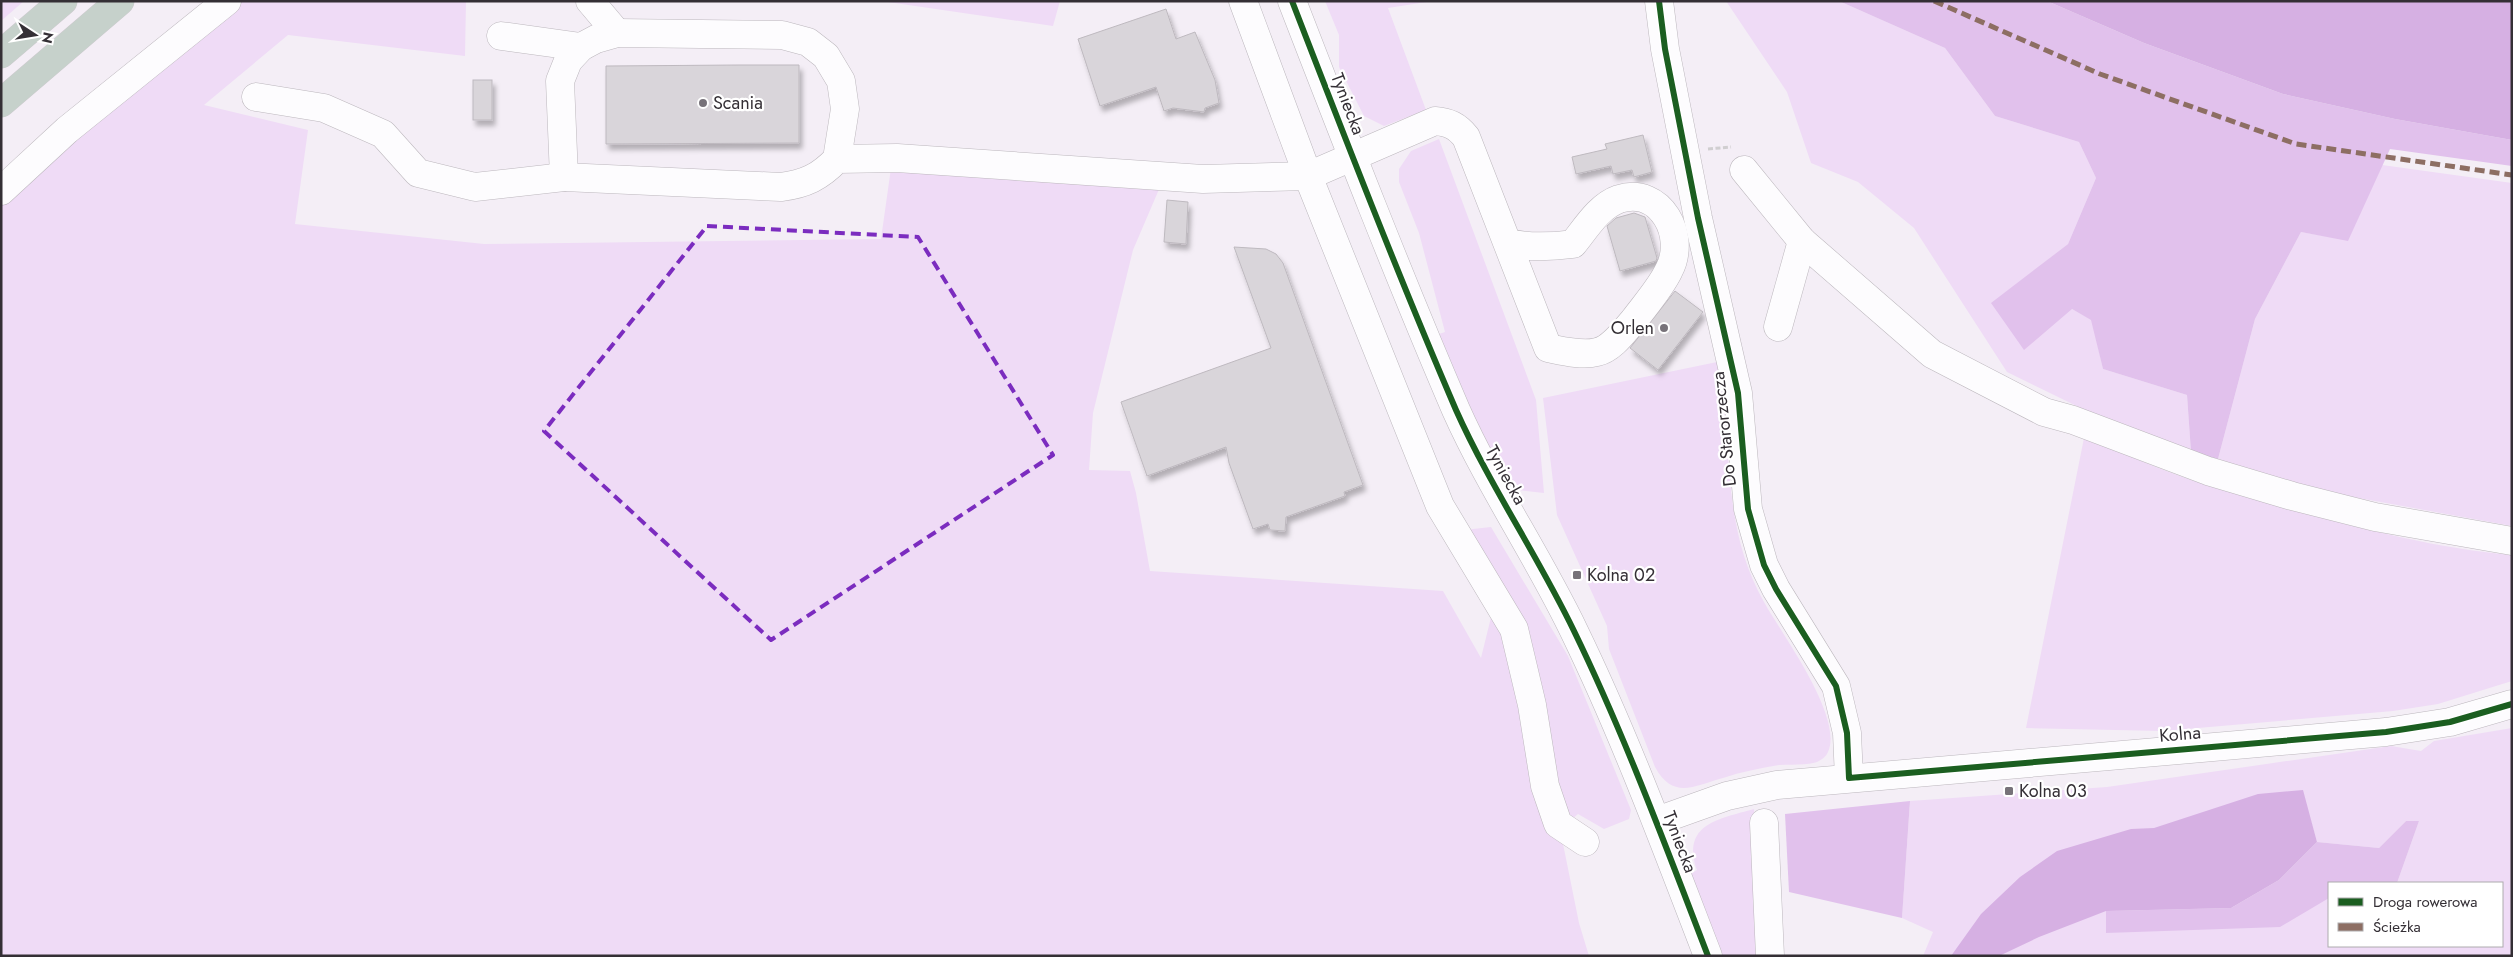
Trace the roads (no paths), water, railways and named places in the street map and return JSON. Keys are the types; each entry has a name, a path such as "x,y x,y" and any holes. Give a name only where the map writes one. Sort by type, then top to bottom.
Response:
{"highway":[{"path":"1,54 63,1"},
{"path":"1,103 120,1"}],"street":[{"path":"1,191 67,130 227,1"},
{"path":"590,1 617,33"},
{"path":"1243,1 1308,176 1440,506 1514,629 1532,706 1545,786 1558,824 1585,842"},
{"name":"Tyniecka","path":"1292,1 1352,157 1456,409 1477,454 1574,632 1656,821 1708,956"},
{"name":"Do Starorzecza","path":"1660,1 1665,49 1698,218 1738,394 1748,509 1755,538 1776,589 1836,686 1847,733 1849,778"},
{"path":"256,97 324,108 383,134 418,173 475,187 564,177 781,188 811,180 825,172 837,159 845,110 841,81 826,56 808,42 782,35 617,33 596,39 581,47 568,61 560,80 564,177"},
{"path":"501,36 581,47"},
{"path":"837,159 897,158 1203,178 1308,176 1435,122 1452,124 1466,137 1548,348 1571,353 1599,352 1620,336 1670,269 1674,249 1671,224 1659,206 1649,199 1630,197 1618,200 1602,209 1573,244 1521,246 1508,243"},
{"path":"1737,159 1802,241 1932,354 2044,412 2081,423 2208,471 2292,496 2376,517 2512,541"},
{"path":"1671,224 1698,218"},
{"path":"1778,327 1802,241"},
{"name":"Kolna","path":"1849,778 2386,732 2450,722 2512,704"},
{"path":"1656,821 1752,790 1849,778"},
{"path":"1764,822 1770,956"}],"place":[{"name":"Scania","path":"703,103"},
{"name":"Orlen","path":"1664,328"},
{"name":"Kolna 02","path":"1577,575"},
{"name":"Kolna 03","path":"2009,791"}]}
